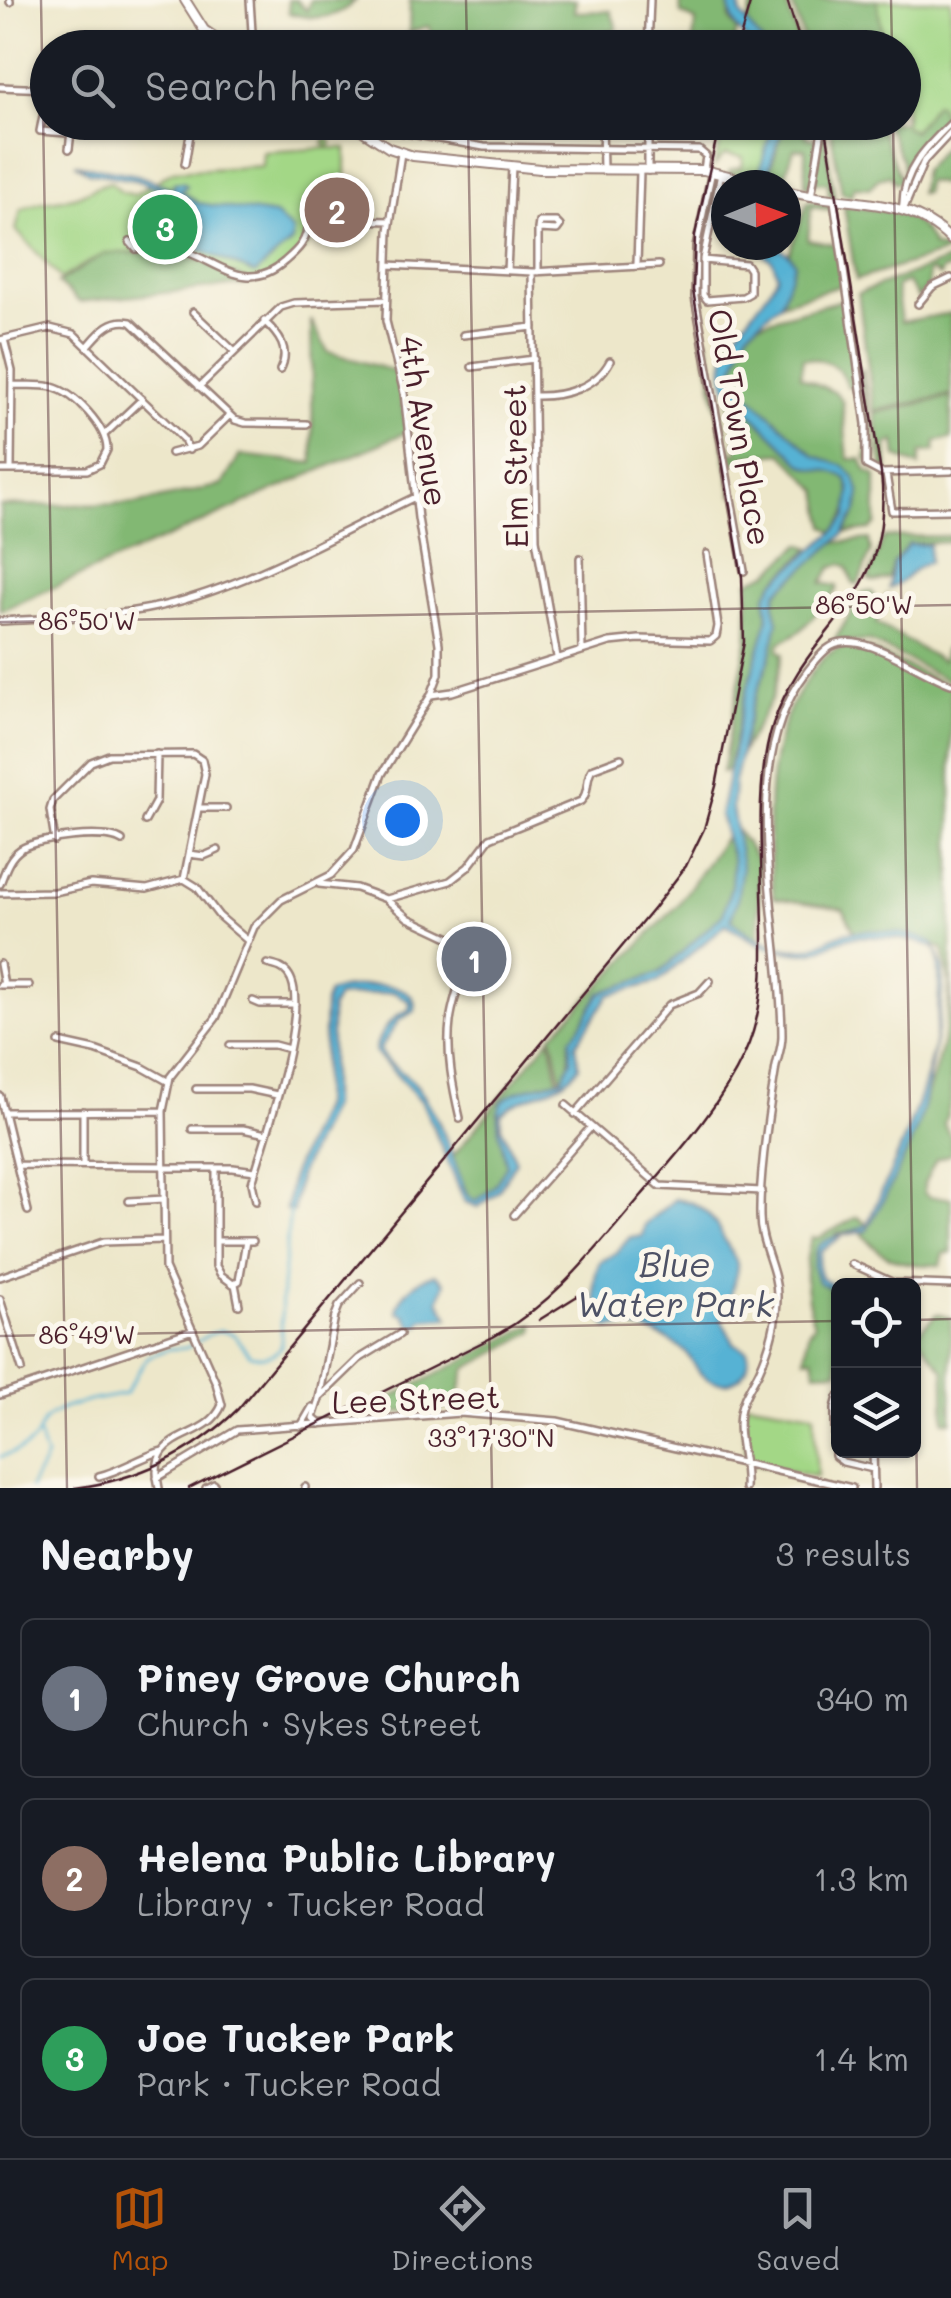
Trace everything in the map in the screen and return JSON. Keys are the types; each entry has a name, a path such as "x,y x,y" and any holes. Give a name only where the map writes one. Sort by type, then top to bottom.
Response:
{"main road":[{"path":"184,0 204,30"},
{"path":"377,140 401,153 514,170 711,172"},
{"path":"801,194 906,204 951,240"}],"street":[{"path":"250,0 252,30"},
{"path":"649,30 650,0"},
{"path":"0,87 30,89"},
{"path":"906,204 906,186 917,159 951,123"},
{"path":"906,204 924,161 951,132"},
{"path":"69,148 70,140"},
{"path":"185,164 189,140"},
{"path":"443,140 478,146 704,152 711,170"},
{"path":"602,140 603,170"},
{"path":"637,264 648,140"},
{"path":"811,197 820,140"},
{"path":"476,162 478,146"},
{"name":"4th Avenue","path":"401,153 390,221 386,302 388,336 406,408 415,497 440,656 439,674 430,695"},
{"path":"506,271 514,170"},
{"name":"Old Town Place","path":"711,177 696,247 695,297 744,571"},
{"path":"702,260 746,264 750,270 748,295 705,299 702,260 711,181"},
{"path":"834,200 866,424 864,459 871,470 886,474 951,471"},
{"path":"130,242 136,249 176,248 257,278 276,269 304,242 308,222 312,220 390,221"},
{"name":"Elm Street","path":"538,229 533,327 537,549 557,657"},
{"path":"388,265 535,272 659,265"},
{"path":"918,304 932,287 951,278"},
{"path":"200,387 264,321 289,304 386,302"},
{"path":"194,312 234,352"},
{"path":"264,321 283,345 280,370"},
{"path":"88,346 112,323 132,322 229,416 246,423 307,424"},
{"path":"463,334 533,327"},
{"path":"11,470 11,365 2,339 29,331 56,328 74,334 184,440 189,450"},
{"path":"472,366 534,359"},
{"path":"534,396 551,396 586,386 599,378 610,360"},
{"path":"0,470 83,470 95,468 107,453 104,434 62,392 46,386 12,385"},
{"path":"104,434 142,399"},
{"path":"172,453 200,445 229,416"},
{"path":"886,474 892,510 951,510"},
{"path":"0,621 114,614 178,602 237,580 415,497"},
{"path":"159,1488 156,1463 163,1452 215,1417 221,1408 220,1393 167,1275 163,1111 169,1082 213,1024 247,940 273,906 317,884 339,868 354,850 382,774 430,695 452,692 582,650 630,640 714,641 718,626 707,554"},
{"path":"580,558 582,650"},
{"path":"745,1488 740,1410 764,1358 777,1302 775,1279 761,1230 774,1074 782,1040 777,939 767,865 769,764 786,705 796,687 832,646 858,642 874,645 926,675 951,684"},
{"path":"146,821 156,801 157,754"},
{"path":"55,841 50,810 53,800 85,766 110,755 190,754 202,760 205,774 184,879"},
{"path":"387,899 454,879 468,868 487,840 581,801 592,769 621,758"},
{"path":"199,808 226,808"},
{"path":"0,884 10,860 20,850 92,834 122,841"},
{"path":"189,854 204,856 218,850"},
{"path":"0,893 50,892 91,884 147,889 184,879 197,887 218,916 247,940"},
{"path":"317,884 356,888 387,899 404,915 454,937 462,946 463,976 449,1029 450,1067 460,1118"},
{"path":"0,964 2,985 29,985"},
{"path":"256,1200 252,1185 294,1032 289,976 281,968 267,964"},
{"path":"576,1114 669,1005 699,993 710,982"},
{"path":"252,1001 294,1004"},
{"path":"59,1042 96,1050 169,1082"},
{"path":"230,1045 289,1049"},
{"path":"196,1088 249,1089 277,1095"},
{"path":"0,1096 28,1211"},
{"path":"566,1105 660,1186 762,1191"},
{"path":"83,1111 83,1166"},
{"path":"5,1112 163,1111"},
{"path":"0,1128 8,1126"},
{"path":"514,1215 591,1127"},
{"path":"192,1129 243,1129 266,1134"},
{"path":"18,1165 256,1171"},
{"path":"216,1168 218,1271 235,1284"},
{"path":"129,1201 164,1200"},
{"path":"0,1277 103,1242 164,1240"},
{"path":"215,1240 250,1241 235,1284 239,1305"},
{"path":"852,1264 897,1283 951,1285"},
{"path":"320,1424 313,1415 334,1316 360,1283"},
{"path":"0,1299 22,1369"},
{"path":"0,1395 195,1334"},
{"path":"301,1426 319,1399 358,1359 400,1334"},
{"name":"Lee Street","path":"157,1478 231,1432 441,1414 519,1416 574,1425 852,1488"},
{"path":"99,1476 163,1452"},
{"path":"837,1458 873,1471"},
{"path":"870,1488 874,1458"},
{"path":"142,1460 156,1463"},
{"path":"206,1488 214,1484"}],"green space":[{"path":"288,0 296,0 307,11 310,0 356,0 334,15 308,17 289,13"},
{"path":"410,0 576,0 574,12 611,11 617,29 430,30 429,26 409,30"},
{"path":"680,0 729,0 730,20 737,30 695,30 696,21 681,14"},
{"path":"754,0 785,0 795,30 752,30 747,24"},
{"path":"791,0 877,0 880,30 801,30"},
{"path":"877,0 951,0 951,118 946,123 945,116 921,125 921,30 879,30"},
{"path":"935,103 946,123 912,159 905,181 902,160 893,140 921,140 921,121"},
{"path":"951,138 951,186 927,181 924,193 919,193 923,170"},
{"path":"329,140 330,148 346,148 346,203 326,203 305,248 289,265 259,280 234,276 182,253 162,249 98,258 61,279 16,230 21,210 111,182 121,192 134,195 173,171 262,166 263,152 328,148 323,143"},
{"path":"720,140 769,140 762,170 730,170 742,167 743,157 725,154 715,165"},
{"path":"780,140 816,140 811,186 805,187 805,149 794,149 787,170 770,170"},
{"path":"820,140 825,140 835,197 829,196 828,183 815,182"},
{"path":"832,140 885,140 902,182 895,183 890,175 879,178 870,188 854,187 852,195 842,193"},
{"path":"808,201 831,205 832,210 811,207 808,240 836,245 843,285 781,303 792,260 801,260 801,220"},
{"path":"844,206 908,218 918,224 933,247 951,251 856,280"},
{"path":"154,249 173,251 248,280 249,284 79,302 58,283 105,253 143,253"},
{"path":"951,259 951,268 942,270 940,276 928,273 929,285 918,298 907,282 896,287 901,322 951,313 951,395 874,411 858,293"},
{"path":"845,299 859,388 847,386 836,368 818,360 803,358 800,376 836,393 842,400 848,459 861,459 867,471 876,476 876,524 870,530 845,533 857,511 855,478 844,466 815,456 731,375 748,331 758,323"},
{"path":"311,320 328,352 397,372 407,432 0,611 0,506 135,504 222,485 240,455 313,463"},
{"path":"703,337 707,339 727,435 723,439"},
{"path":"863,370 876,455 873,468 866,458 869,429 860,371"},
{"path":"728,391 801,463 847,479 848,508 834,532 825,526 819,491 782,453 744,456 730,465 733,497 723,444 728,442 733,455 738,452"},
{"path":"951,397 951,439 936,441 935,451 921,452 919,466 897,457 895,441 887,444 888,468 883,469 875,413"},
{"path":"951,536 951,542 909,544 893,564 889,578 875,582 868,579 884,537"},
{"path":"869,539 871,552 858,584 853,583 847,567 841,564 831,568 822,583 837,586 837,590 800,631 780,643 778,650 783,654 772,698 740,756 751,708 770,658 778,622 774,605 777,592 832,543"},
{"path":"801,544 811,548 773,583 766,597 768,620 728,770 722,772 747,641 749,581 770,572"},
{"path":"863,592 872,592 874,596 865,613 870,618 887,595 876,623 942,661 945,649 951,648 951,682 869,641 833,643"},
{"path":"843,646 869,649 951,687 951,1101 944,1124 951,1138 951,1154 936,1159 924,1184 924,1193 929,1197 951,1198 951,1253 944,1253 941,1265 887,1256 862,1233 897,1169 933,1079 947,1018 949,983 943,949 914,937 854,931 843,909 774,898 769,843 770,787 780,733 812,672 825,657"},
{"path":"734,826 759,862 759,941 730,919 742,867"},
{"path":"725,837 733,861 723,914 660,973 600,993 570,1039 569,1065 561,1079 552,1035 678,905"},
{"path":"550,1038 558,1080 542,1084 497,1113 507,1165 491,1191 476,1201 468,1196 452,1157"},
{"path":"857,1217 867,1224 863,1229 838,1233 815,1253 818,1277 831,1288 831,1371 816,1372 813,1357 805,1358 808,1332 814,1325 806,1281 812,1237 818,1238"},
{"path":"937,1314 951,1318 951,1421 944,1421 944,1371 921,1342 921,1330"},
{"path":"534,1324 534,1331 466,1369 458,1400 461,1407 355,1416"},
{"path":"746,1402 814,1413 817,1477 748,1462 743,1426"}],"water":[{"path":"729,0 739,0 741,15 753,30 739,30"},
{"path":"768,140 779,140 769,170 760,170"},
{"path":"75,164 137,175 173,189 174,183 183,182 187,186 181,191 198,203 275,215 293,231 292,242 255,274 180,241 177,195 135,180 88,172"},
{"path":"773,261 795,263 781,303 748,331 731,375 815,456 844,466 855,478 860,494 857,511 843,535 777,592 774,605 778,622 770,658 751,708 734,782 732,808 742,866 731,919 757,938 792,949 813,947 843,933 867,930 922,938 931,941 936,951 915,942 855,937 810,952 791,952 762,945 726,924 658,982 609,995 576,1044 579,1067 571,1076 501,1114 501,1126 516,1161 498,1192 478,1207 465,1202 422,1102 375,1052 383,1032 397,1016 409,1010 410,1002 394,992 337,997 331,1008 331,1106 299,1176 293,1211 286,1210 292,1174 322,1105 328,993 381,985 406,991 413,999 415,1011 399,1020 380,1049 426,1099 467,1195 476,1201 494,1187 507,1165 498,1124 502,1102 522,1090 562,1079 571,1060 570,1039 600,993 660,973 723,914 733,861 720,815 743,703 768,620 766,597 773,583 834,532 847,516 850,491 847,479 841,475 801,463 728,391 725,357 730,343 777,275"},
{"path":"909,544 929,545 929,562 889,588 893,564"},
{"path":"936,951 943,968 934,1047 939,999"},
{"path":"934,1047 917,1128 866,1231 844,1235 821,1251 818,1267 821,1278 831,1284 831,1288 818,1282 813,1267 818,1246 867,1224"},
{"name":"Blue Water Park","path":"675,1199 695,1205 710,1216 737,1262 732,1303 721,1319 734,1343 747,1351 748,1365 741,1376 730,1382 704,1377 683,1350 657,1335 637,1329 608,1328 597,1305 594,1287 600,1262 617,1252 630,1237 642,1236 645,1224"},
{"path":"435,1274 445,1283 439,1301 449,1318 423,1320 419,1326 412,1326 405,1315 397,1312 398,1305 410,1288"}],"waterway":[{"path":"0,1457 29,1445 54,1413 79,1403 125,1394 147,1357 168,1349 186,1348 221,1331 233,1334 250,1355 267,1356 278,1350 290,1210"},
{"path":"30,1488 46,1458 39,1435"}],"railway":[{"path":"742,30 751,0"},
{"path":"787,0 796,30"},
{"path":"75,1488 120,1478 163,1462 203,1439 238,1409 654,908 686,866 704,829 744,642 742,577 693,290 695,235 716,140"},
{"path":"189,1488 493,1337 536,1308 591,1255 684,1146 723,1093 744,1055 756,1019 762,982 762,784 773,724 788,689 862,583 875,553 882,517 881,473 828,140"},
{"path":"539,1320 579,1295"}],"place":[{"name":"Helena Public Library","path":"337,210"},
{"name":"Joe Tucker Park","path":"165,227"},
{"name":"Piney Grove Church","path":"474,959"}]}
